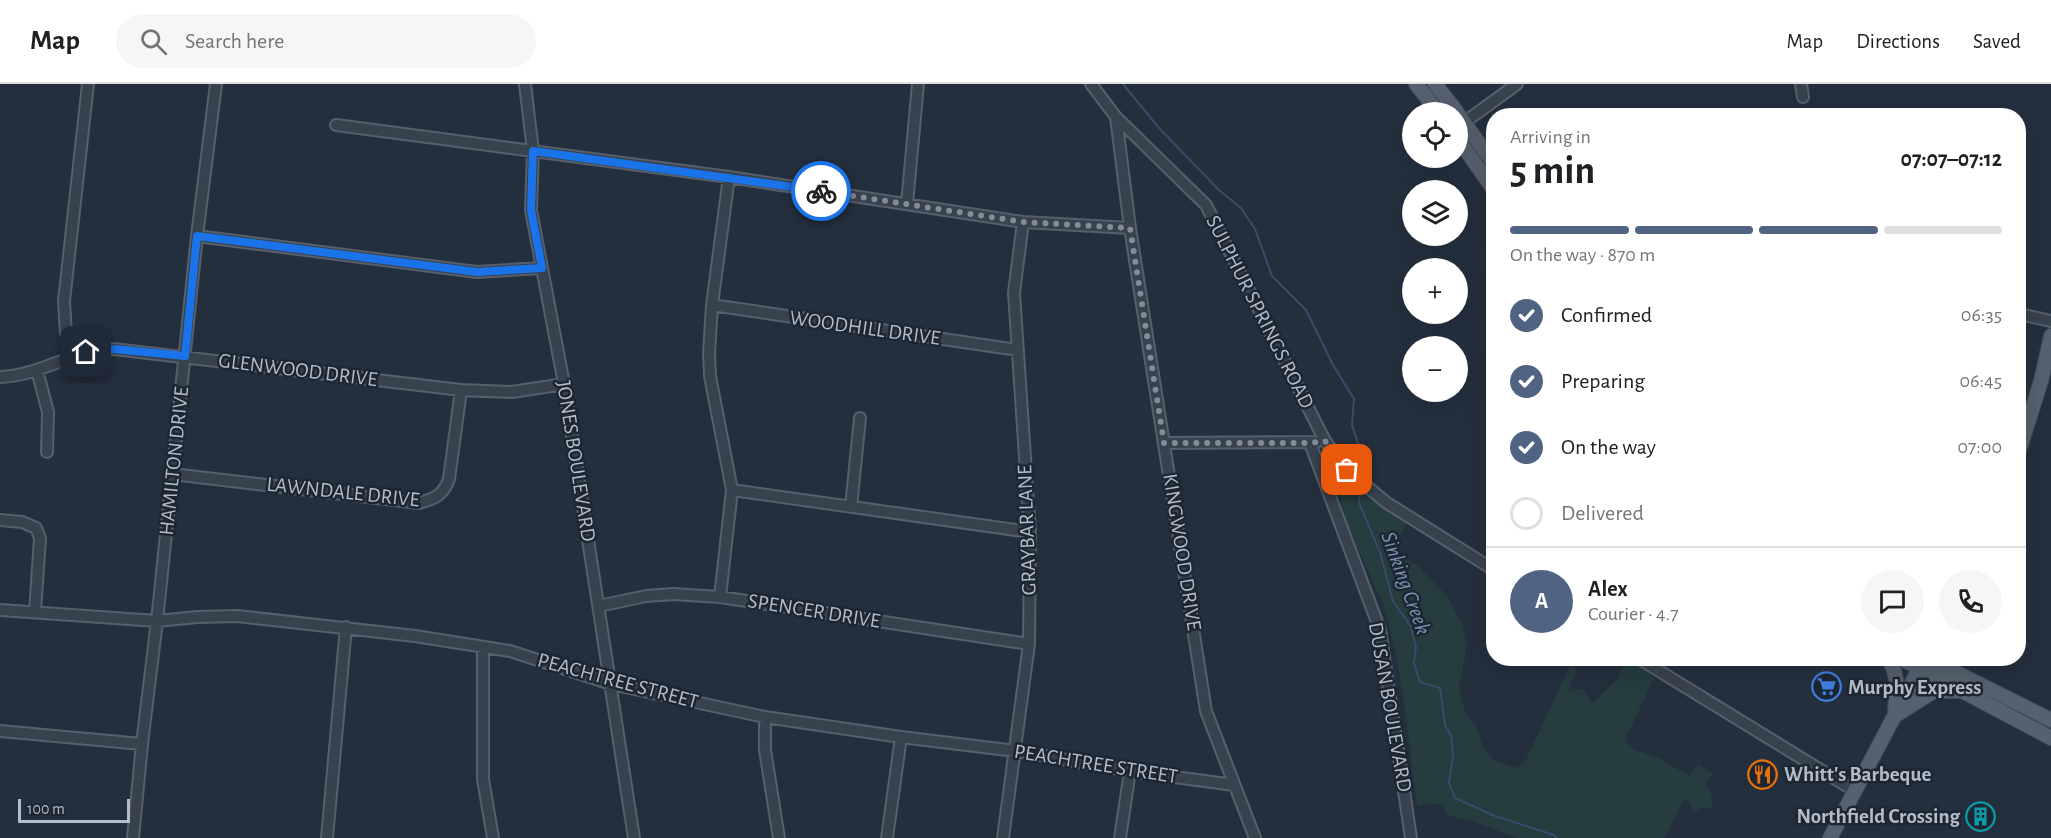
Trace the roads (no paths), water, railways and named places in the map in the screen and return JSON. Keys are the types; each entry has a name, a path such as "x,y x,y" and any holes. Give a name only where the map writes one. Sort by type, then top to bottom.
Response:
{"main road":[{"path":"1416,84 1430,102"},
{"path":"1435,84 1447,102"},
{"path":"1468,131 1486,154"},
{"path":"1468,154 1486,179"},
{"path":"2026,429 2041,381 2051,336"},
{"path":"1893,666 1896,679 1894,716"},
{"path":"1830,838 1922,666"},
{"path":"1929,666 1962,691 2051,738"},
{"path":"1934,666 1971,681 2051,720"},
{"path":"1957,666 1971,681"},
{"path":"1894,716 1934,691 1962,691"}],"street":[{"path":"73,357 66,334 64,301 88,84"},
{"name":"HAMILTON DRIVE","path":"134,838 142,744 158,621 197,236 216,84"},
{"name":"JONES BOULEVARD","path":"525,84 533,151 531,210 564,384 634,838"},
{"path":"907,204 918,84"},
{"name":"SULPHUR SPRINGS ROAD","path":"1091,84 1116,117 1206,205 1325,441 1361,483 1387,503 1486,565"},
{"path":"1468,114 1517,84"},
{"path":"1801,84 1803,97"},
{"name":"KINGWOOD DRIVE","path":"1116,117 1130,228 1206,711 1256,838"},
{"path":"336,125 729,177 1023,222 1130,228"},
{"path":"720,597 732,490 710,375 709,353 712,305 729,177"},
{"name":"GRAYBAR LANE","path":"1003,838 1029,644 1030,532 1014,293 1023,222"},
{"path":"197,236 477,272 542,268"},
{"name":"WOODHILL DRIVE","path":"712,305 1018,350"},
{"path":"2026,316 2051,321"},
{"name":"GLENWOOD DRIVE","path":"0,376 37,370 101,349 185,356 461,390 512,392 564,384"},
{"path":"37,370 48,412 47,452"},
{"name":"LAWNDALE DRIVE","path":"172,474 419,503 430,500 440,495 446,488 449,478 461,390"},
{"path":"851,507 860,418"},
{"path":"1164,443 1310,443 1325,441"},
{"name":"DUSAN BOULEVARD","path":"1310,443 1380,630 1411,838"},
{"path":"732,490 1030,532"},
{"path":"0,520 22,522 36,528 40,538 35,612"},
{"name":"SPENCER DRIVE","path":"599,606 646,596 673,594 720,597 1029,644"},
{"name":"PEACHTREE STREET","path":"0,610 158,621 237,616 346,627 510,651 610,684 765,717 1016,751 1130,771 1234,785"},
{"path":"327,838 346,627"},
{"path":"483,647 483,779 493,838"},
{"path":"1651,666 1855,791"},
{"path":"765,717 765,750 779,838"},
{"path":"0,731 142,744"},
{"path":"887,838 901,737"},
{"path":"1120,838 1130,771"}],"waterway":[{"name":"Sinking Creek","path":"1123,84 1159,128 1219,190 1241,208 1255,229 1272,276 1306,310 1333,365 1354,399 1352,425 1364,462 1361,478"},
{"name":"Sinking Creek","path":"1360,486 1359,503 1380,552 1393,601 1411,627 1416,647 1414,663 1420,682 1440,688 1445,725 1451,736 1453,755 1449,783 1455,798 1495,816 1554,835 1557,838"}],"place":[{"name":"Murphy Express","path":"1827,687"},
{"name":"Whitt's Barbeque","path":"1763,774"},
{"name":"Northfield Crossing","path":"1981,816"}]}
